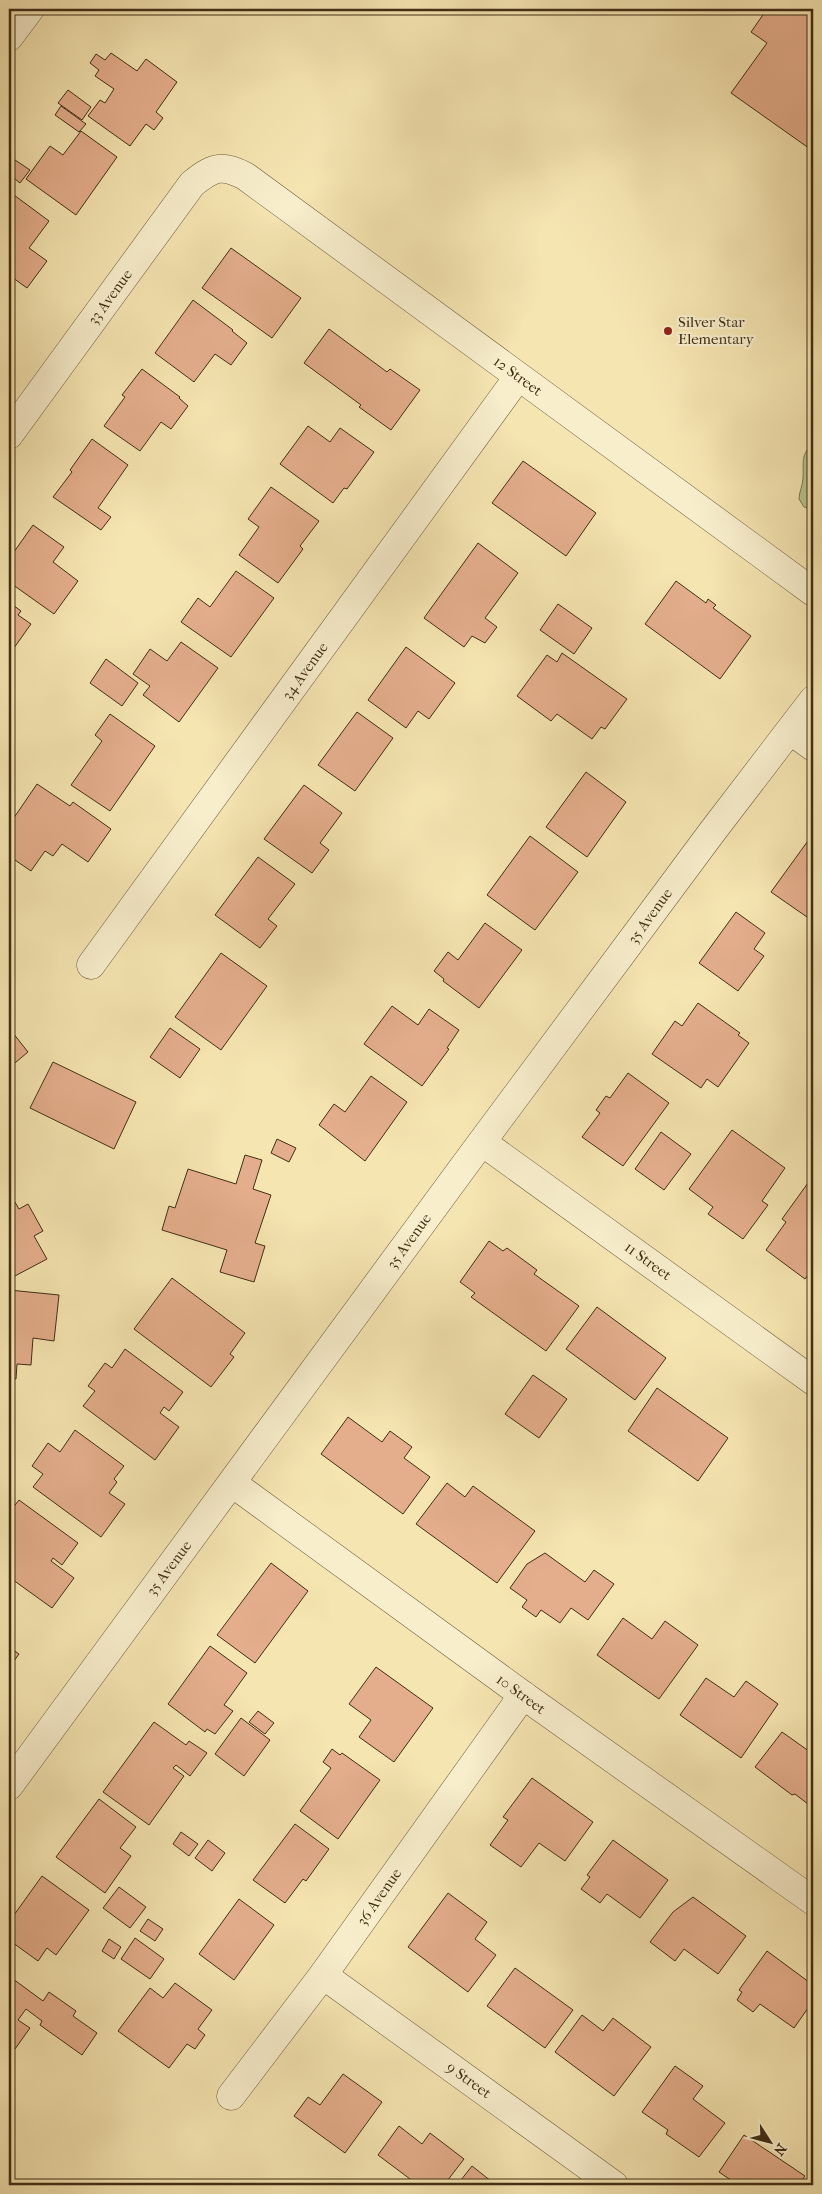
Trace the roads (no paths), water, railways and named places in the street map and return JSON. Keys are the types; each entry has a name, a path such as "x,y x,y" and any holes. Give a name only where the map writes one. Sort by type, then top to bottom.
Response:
{"street":[{"path":"9,37 30,9"},
{"name":"12 Street","path":"219,167 232,169 244,176 813,592"},
{"name":"33 Avenue","path":"9,435 192,184 205,174 219,167"},
{"name":"34 Avenue","path":"91,965 518,377"},
{"name":"35 Avenue","path":"9,1786 706,839 813,700"},
{"path":"790,731 813,746"},
{"name":"11 Street","path":"482,1142 813,1381"},
{"name":"10 Street","path":"232,1483 523,1695 813,1901"},
{"name":"36 Avenue","path":"231,2096 323,1975 523,1695"},
{"name":"9 Street","path":"323,1975 614,2185"}],"place":[{"name":"Silver Star Elementary","path":"668,331"}]}
